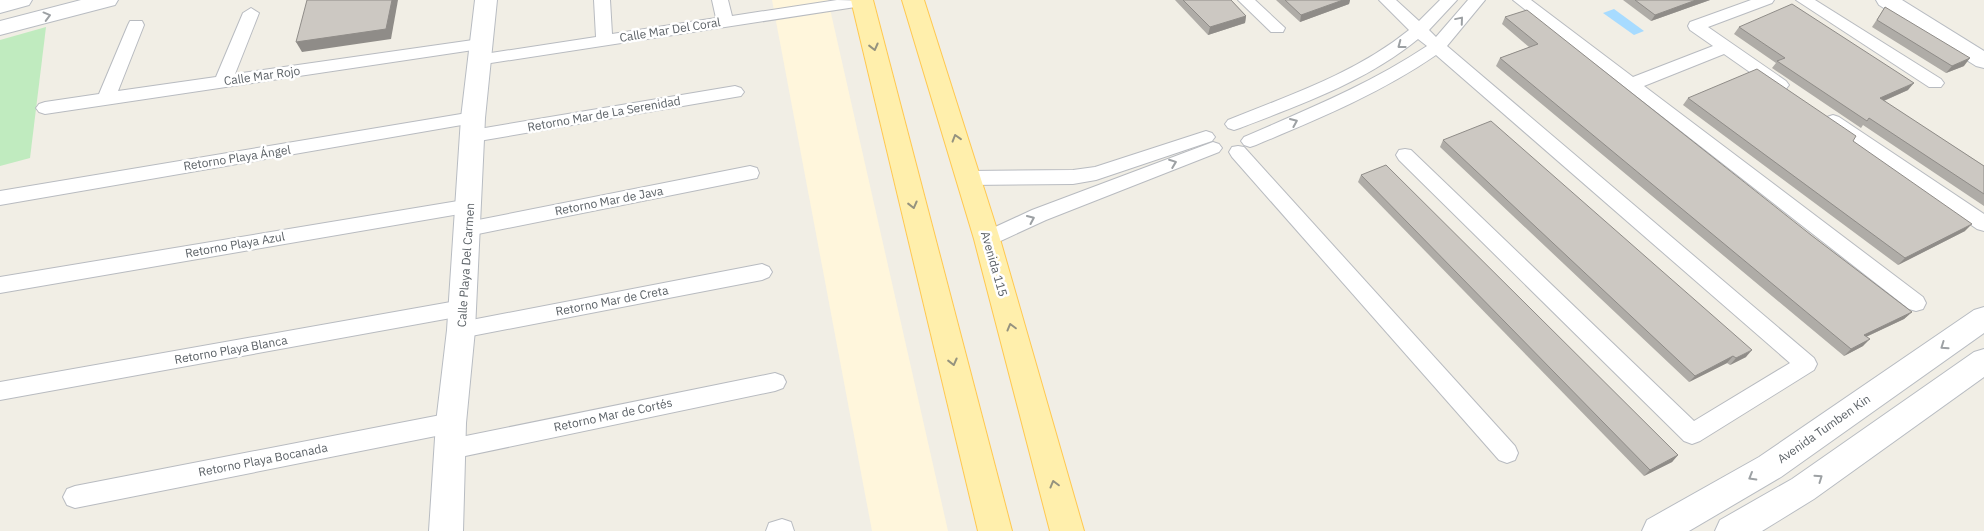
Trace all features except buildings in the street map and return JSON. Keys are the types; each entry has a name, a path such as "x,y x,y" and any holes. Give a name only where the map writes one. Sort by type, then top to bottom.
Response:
{"main road":[{"path":"862,0 995,531"},
{"name":"Avenida 115","path":"913,0 987,239 1067,531"}],"street":[{"path":"0,6 21,0"},
{"path":"0,28 105,0"},
{"name":"Calle Playa Del Carmen","path":"446,531 451,436 469,217 473,127 479,52 486,0"},
{"path":"602,0 604,40"},
{"path":"720,0 725,21"},
{"name":"Calle Mar Del Coral","path":"479,52 604,40 862,0"},
{"path":"1246,0 1277,28"},
{"path":"1387,0 1437,47 1806,364 1692,434 1405,155"},
{"path":"1209,142 1208,128 1213,125 1234,124 1359,71 1392,53 1420,30 1449,0"},
{"path":"968,178 1073,177 1096,173 1209,142 1225,153 1244,147 1403,70 1437,47 1477,0"},
{"path":"1521,0 1916,303"},
{"path":"1766,0 1696,26 1798,97"},
{"path":"1804,0 1935,84"},
{"path":"1887,0 1984,61"},
{"path":"1909,0 1984,46"},
{"path":"223,82 251,13"},
{"path":"107,97 136,25"},
{"path":"1632,84 1725,47"},
{"name":"Calle Mar Rojo","path":"45,108 107,97 223,82 479,52"},
{"name":"Retorno Mar de La Serenidad","path":"473,127 735,92"},
{"path":"1822,114 1984,224"},
{"path":"1234,124 1246,131 1244,147 1507,453"},
{"name":"Retorno Playa Ángel","path":"0,198 473,127"},
{"path":"987,239 1209,142"},
{"name":"Retorno Mar de Java","path":"469,217 750,173"},
{"name":"Retorno Playa Azul","path":"0,285 469,217"},
{"name":"Retorno Mar de Creta","path":"462,319 762,272"},
{"name":"Avenida Tumben Kin","path":"1659,531 1770,467 1984,318"},
{"name":"Retorno Playa Blanca","path":"0,391 462,319"},
{"path":"1732,531 1803,489 1984,361"},
{"name":"Retorno Mar de Cortés","path":"451,436 775,382"},
{"name":"Retorno Playa Bocanada","path":"75,497 451,436"}],"shaded area":[{"path":"772,0 828,0 948,531 872,531"}],"green space":[{"path":"46,27 30,158 0,166 0,40"}],"water":[{"path":"1614,9 1644,31 1634,35 1603,13"}]}
